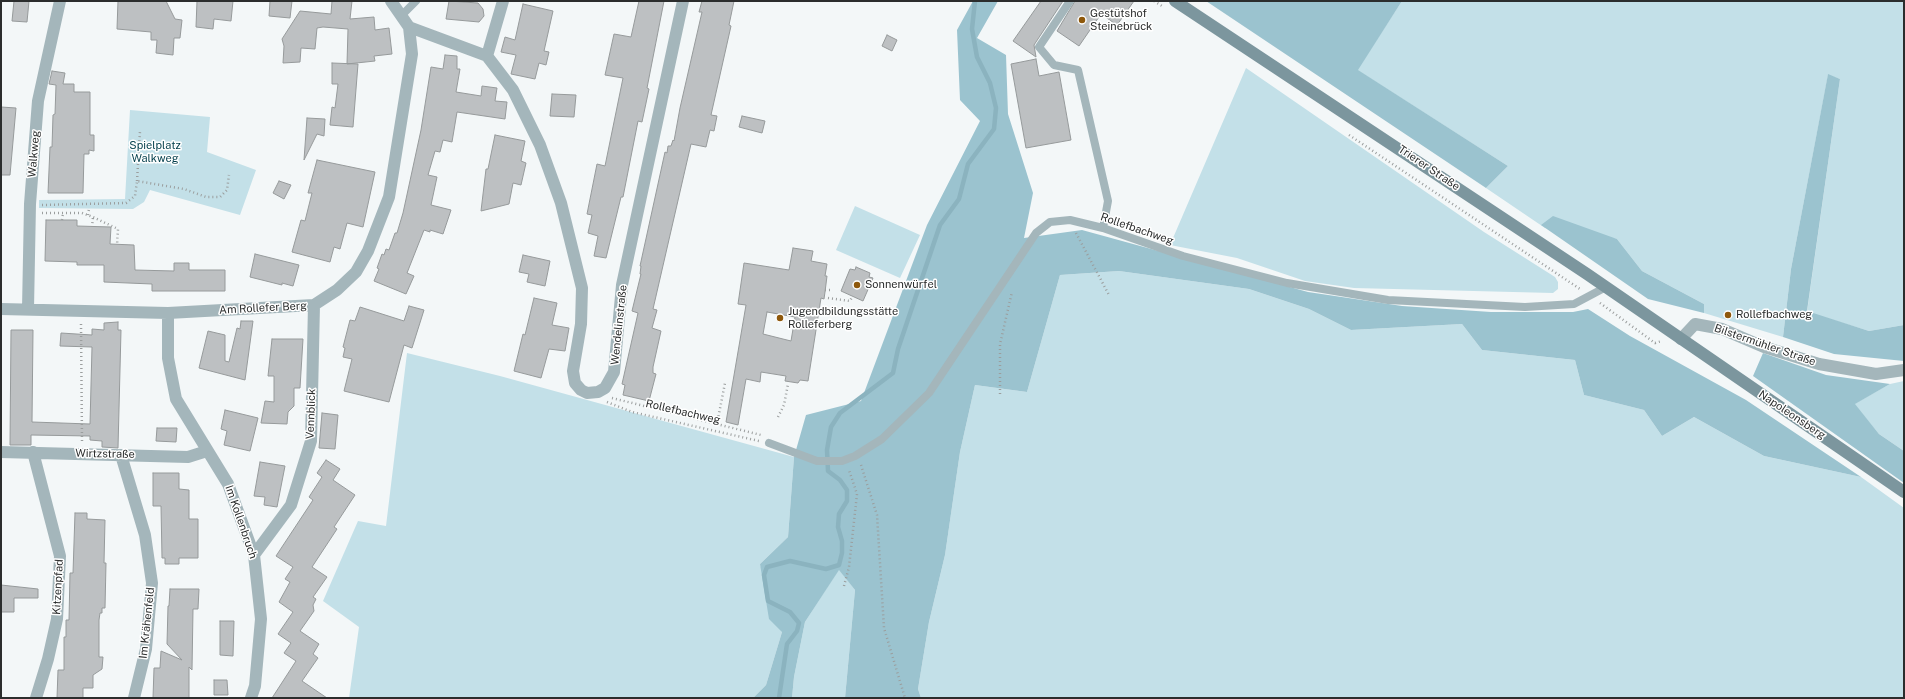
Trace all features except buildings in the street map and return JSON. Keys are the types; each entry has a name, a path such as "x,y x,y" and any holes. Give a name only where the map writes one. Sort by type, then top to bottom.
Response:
{"main road":[{"name":"Trierer Straße","path":"1175,1 1606,286 1681,339"},
{"name":"Napoleonsberg","path":"1681,339 1904,492"}],"street":[{"name":"Walkweg","path":"28,309 30,209 38,101 60,1"},
{"path":"391,1 409,27 487,56 513,90 540,145 561,203 582,288 581,324 573,371 575,383 581,390 588,393 602,390"},
{"path":"487,56 502,1"},
{"name":"Wendelinstraße","path":"602,390 614,372 622,285 684,1"},
{"name":"Am Rollefer Berg","path":"1,309 168,313 314,305 337,290 356,272 368,251 389,197 412,54 409,27"},
{"name":"Vennblick","path":"254,555 291,505 311,440 314,305"},
{"name":"Im Kollenbruch","path":"168,313 168,358 176,399 228,484 254,555 262,620 255,686 251,698"},
{"name":"Bilstermühler Straße","path":"1681,339 1695,324 1722,329 1764,347 1819,364 1876,374 1904,370"},
{"name":"Wirtzstraße","path":"1,452 121,454 188,457 207,451"},
{"name":"Kitzenpfad","path":"33,452 60,556 57,619 48,659 36,698"},
{"name":"Im Krähenfeld","path":"121,454 145,535 152,583 146,649 134,698"}],"lane":[{"path":"402,15 416,1"},
{"path":"1070,1 1039,47 1054,65 1078,70 1108,201 1103,228"},
{"name":"Rollefbachweg","path":"769,443 817,460 844,460 855,456 882,439 929,393 1036,233 1050,222 1070,220 1103,228 1183,256 1287,283 1388,300 1525,307 1574,304 1606,286"}],"path":[{"path":"30,209 126,204 135,196 140,131"},
{"path":"137,181 184,189 206,197 220,197 227,190 229,175"},
{"path":"30,209 63,213 82,213 93,217 118,229 117,245"},
{"path":"88,215 89,209"},
{"path":"62,220 63,213"},
{"path":"92,227 93,217"},
{"path":"1070,220 1109,295"},
{"path":"1000,394 1000,344 1014,287"},
{"path":"825,290 830,290"},
{"path":"828,298 850,302 852,297"},
{"path":"81,311 82,454"},
{"path":"718,424 725,383"},
{"path":"778,417 784,405 788,384"},
{"name":"Rollefbachweg","path":"602,390 612,398 764,436 769,443"},
{"name":"Rollefbachweg","path":"602,390 602,398 610,404 632,412 769,443"},
{"path":"855,456 862,468 877,514 884,628 905,698"},
{"path":"844,460 858,494 849,567 844,586"}],"green space":[{"path":"1402,1 1904,1 1904,325 1869,331 1807,312 1840,79 1828,75 1791,269 1783,337 1704,313 1704,304 1642,271 1617,239 1545,228 1486,188 1508,166 1357,70"},
{"path":"1246,68 1484,232 1555,277 1558,282 1558,289 1553,293 1354,288 1305,281 1237,258 1170,245"},
{"name":"Spielplatz Walkweg","path":"130,110 210,117 207,152 256,170 240,215 150,190 144,202 133,209 39,208 39,200 125,199"},
{"path":"855,206 920,235 900,278 836,250"},
{"path":"1119,271 1249,289 1309,309 1351,330 1462,324 1482,350 1575,360 1584,395 1644,410 1662,436 1694,417 1764,456 1861,477 1904,508 1904,698 921,698 918,689 929,622 945,555 960,452 975,385 1027,392 1060,275"},
{"path":"407,353 500,376 794,457 788,537 760,564 782,632 766,685 753,698 349,698 359,627 323,601 358,521 386,526"},
{"path":"1904,381 1904,451 1879,434 1854,404 1890,384"},
{"path":"839,569 855,590 845,698 792,698 794,677 805,622"}],"shaded area":[{"path":"973,1 998,1 977,38 1006,55 1008,114 1033,193 1024,238 1082,230 1308,292 1402,306 1491,312 1573,312 1588,309 1630,336 1746,400 1861,477 1764,456 1694,417 1662,436 1644,410 1584,395 1575,360 1482,350 1462,324 1351,330 1309,309 1249,289 1119,271 1060,275 1027,392 975,385 960,452 945,555 929,622 918,689 921,698 845,698 855,590 839,570 805,622 794,677 792,698 753,698 766,685 782,632 769,619 760,564 788,537 794,457 806,415 861,401 927,225 980,121 960,100 957,30"},
{"path":"1206,1 1402,1 1358,70 1508,166 1486,188"},
{"path":"1828,74 1840,79 1807,311 1869,331 1904,325 1904,361 1834,354 1783,337 1791,269"},
{"path":"1553,216 1617,239 1642,271 1704,304 1704,313 1648,299 1541,225"},
{"path":"1763,353 1826,375 1890,384 1855,404 1879,434 1904,451 1904,483 1753,376"}],"waterway":[{"path":"779,698 787,644 797,631 799,623 790,612 768,601 764,575 767,567 790,561 826,569 839,565 842,553 842,541 838,527 839,514 847,501 847,490 840,480 828,471 827,450 831,427 840,413 893,373 898,349 940,225 959,199 968,164 994,129 996,108 990,83 977,57 972,29 975,1"}],"place":[{"name":"Gestütshof Steinebrück","path":"1082,20"},
{"name":"Sonnenwürfel","path":"857,285"},
{"name":"Rollefbachweg","path":"1728,315"},
{"name":"Jugendbildungsstätte Rolleferberg","path":"780,318"}]}
